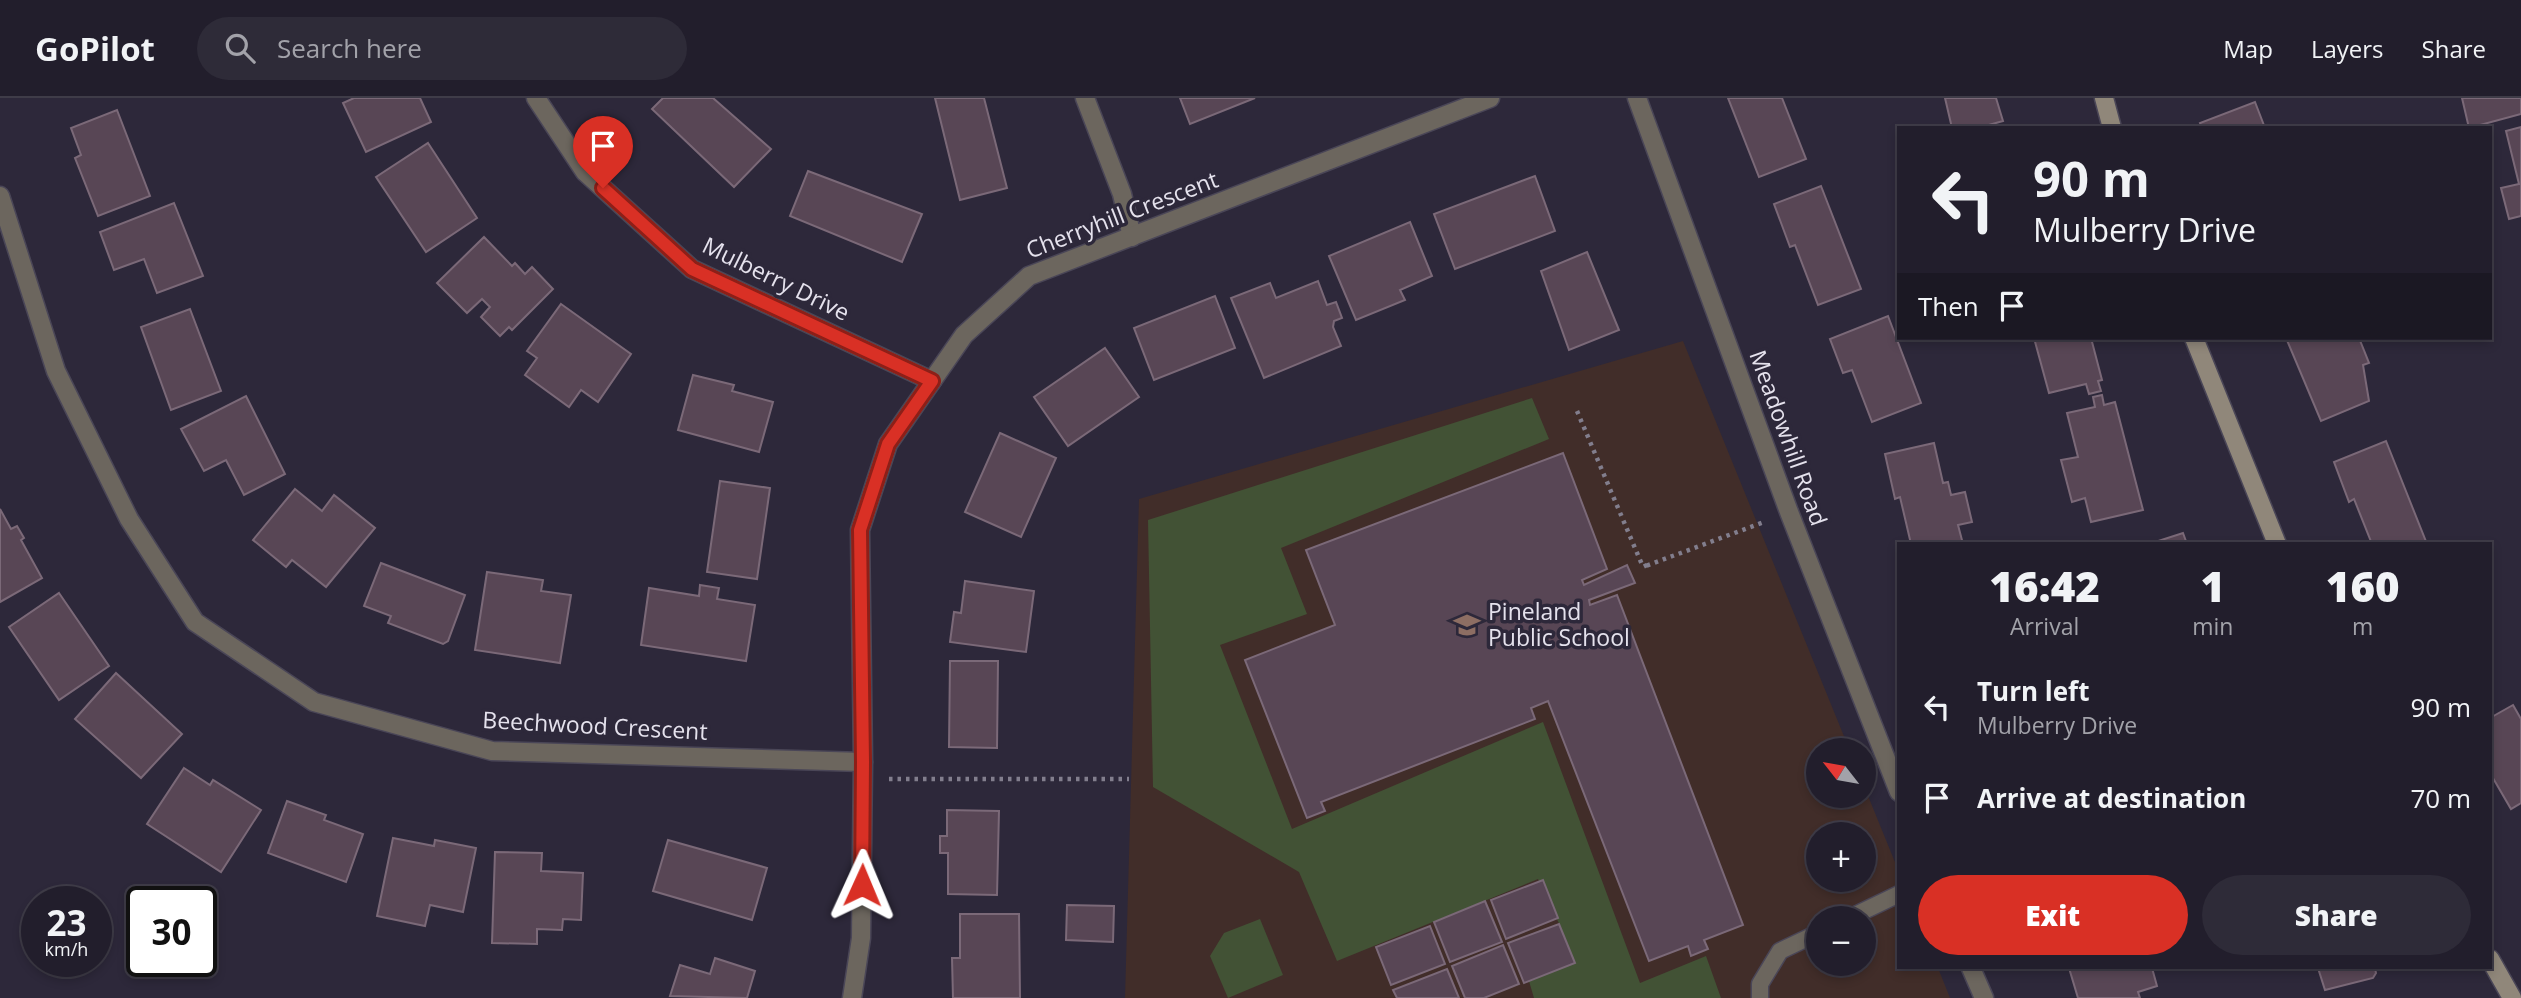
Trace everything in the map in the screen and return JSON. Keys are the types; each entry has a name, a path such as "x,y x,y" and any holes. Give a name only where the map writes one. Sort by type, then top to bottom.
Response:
{"street":[{"name":"Mulberry Drive","path":"536,98 585,172 692,269 932,381"},
{"path":"1085,98 1122,194 1132,237"},
{"name":"Cherryhill Crescent","path":"852,998 861,938 863,771 860,530 888,444 964,335 1029,276 1490,98"},
{"name":"Meadowhill Road","path":"1637,98 1789,512 1897,787"},
{"path":"2104,98 2111,126"},
{"name":"Beechwood Crescent","path":"0,196 56,371 129,519 195,622 314,702 492,751 863,771"},
{"path":"2194,340 2276,542"},
{"path":"2492,963 2512,998"},
{"path":"1971,969 1984,998"}],"lane":[{"path":"1874,906 1897,895"},
{"path":"1760,998 1760,984 1780,951 1806,939"}],"path":[{"path":"1577,411 1645,566 1789,512"},
{"path":"863,771 1129,779"}],"shaded area":[{"name":"Pineland Public School","path":"1683,341 1845,738 1806,738 1806,808 1873,808 1897,867 1897,969 1938,969 1950,998 1125,998 1139,499"}],"green space":[{"path":"1532,398 1549,439 1281,548 1307,614 1220,645 1292,829 1543,722 1640,983 1706,956 1721,998 1534,998 1521,954 1563,932 1538,879 1337,961 1299,872 1153,787 1148,520"},
{"path":"1260,919 1283,975 1228,998 1210,956 1224,933"}],"building":[{"path":"354,98 420,98 431,122 366,152 343,103"},
{"path":"663,98 713,98 771,149 734,187 652,109"},
{"path":"935,98 984,98 1007,188 960,200"},
{"path":"1180,98 1255,98 1190,124"},
{"path":"1728,98 1782,98 1806,159 1759,177"},
{"path":"1945,98 1996,98 2003,121 1985,126 1952,126"},
{"path":"2462,98 2521,98 2521,114 2469,126"},
{"path":"2255,102 2264,126 2201,126 2200,123"},
{"path":"117,110 150,196 98,216 75,158 81,155 71,128"},
{"path":"2521,127 2521,216 2509,219 2501,188 2519,184 2506,131"},
{"path":"428,143 477,218 426,252 376,177"},
{"path":"808,171 922,214 902,262 790,216"},
{"path":"1535,176 1555,231 1455,269 1434,214"},
{"path":"1821,186 1861,289 1818,305 1795,245 1790,247 1774,204"},
{"path":"174,203 203,276 157,293 144,259 114,270 100,232"},
{"path":"1410,222 1432,276 1400,290 1405,300 1356,320 1329,256"},
{"path":"484,237 512,266 515,263 525,274 532,267 553,289 512,330 509,327 500,336 481,317 490,307 482,299 467,313 437,283"},
{"path":"1587,252 1619,330 1569,350 1541,271"},
{"path":"1318,281 1327,305 1336,302 1342,318 1334,321 1333,327 1341,346 1264,378 1231,298 1270,283 1276,298"},
{"path":"1215,296 1235,348 1154,380 1134,328"},
{"path":"561,304 631,354 598,402 581,390 569,407 525,375 537,358 527,351"},
{"path":"190,309 221,391 171,410 141,327"},
{"path":"1888,316 1921,403 1872,422 1852,370 1843,373 1830,339"},
{"path":"2035,340 2092,340 2102,380 2098,381 2101,391 2089,394 2086,384 2049,393"},
{"path":"2287,340 2360,340 2369,363 2363,365 2369,401 2321,421"},
{"path":"1105,348 1139,397 1068,446 1034,397"},
{"path":"693,375 734,385 732,391 773,402 759,452 678,430"},
{"path":"2102,395 2104,405 2115,402 2143,510 2091,522 2085,498 2072,502 2061,460 2078,457 2067,413 2095,407 2093,397"},
{"path":"246,396 285,474 244,495 226,460 204,471 181,429"},
{"path":"1000,433 1056,458 1021,537 965,512"},
{"path":"2386,441 2426,542 2371,542 2354,499 2349,502 2334,462"},
{"path":"1934,443 1943,483 1948,482 1951,495 1965,492 1972,522 1958,525 1962,542 1911,542 1900,497 1895,499 1885,454"},
{"path":"1563,453 1607,569 1582,580 1584,585 1627,565 1635,583 1589,600 1590,605 1617,595 1743,925 1704,940 1708,949 1691,956 1688,946 1649,961 1548,701 1531,708 1535,719 1321,802 1325,811 1307,818 1245,660 1335,625 1306,550"},
{"path":"720,481 770,488 757,579 707,572"},
{"path":"295,489 322,511 334,495 375,528 326,587 292,560 286,567 253,540"},
{"path":"0,509 11,529 17,526 24,538 21,540 42,578 0,602"},
{"path":"2183,533 2186,542 2155,542"},
{"path":"381,563 465,595 448,641 443,644 388,623 391,616 364,606"},
{"path":"487,572 543,580 541,591 571,595 560,663 475,650"},
{"path":"965,581 1034,591 1026,652 950,642 954,612 961,613"},
{"path":"700,585 719,588 717,599 755,605 746,661 641,645 649,588 699,596"},
{"path":"59,593 109,666 59,700 9,627"},
{"path":"950,661 998,661 997,748 949,747"},
{"path":"116,673 182,734 141,778 75,719"},
{"path":"2513,705 2521,719 2521,803 2511,809 2492,776 2492,717"},
{"path":"184,768 210,785 213,780 261,810 221,872 147,824"},
{"path":"287,801 326,815 324,820 363,834 346,882 268,853"},
{"path":"947,810 999,811 997,895 948,894 948,853 940,853 940,836 947,836"},
{"path":"393,838 434,846 435,840 476,848 463,912 430,905 425,926 377,916"},
{"path":"668,840 767,868 752,920 653,891"},
{"path":"495,852 542,853 541,871 583,873 581,920 563,919 562,930 537,929 537,944 492,943"},
{"path":"1543,880 1558,918 1506,939 1491,900"},
{"path":"1485,901 1502,942 1450,962 1434,922"},
{"path":"1067,905 1114,906 1113,942 1066,940"},
{"path":"960,914 1019,914 1020,998 953,998 952,958 960,958"},
{"path":"1559,924 1575,963 1524,983 1508,943"},
{"path":"1430,926 1445,964 1391,985 1376,947"},
{"path":"1503,945 1519,984 1484,998 1465,998 1452,966"},
{"path":"715,958 755,971 747,998 670,996 680,965 710,974"},
{"path":"1447,969 1459,998 1397,998 1393,990"},
{"path":"2069,969 2152,969 2157,986 2138,992 2140,998 2078,998"},
{"path":"2318,969 2375,969 2373,978 2325,990"}],"place":[{"name":"Pineland Public School","path":"1467,625"}],"route":[{"path":"603,188 692,269 932,381 888,444 860,530 862,885"}]}
